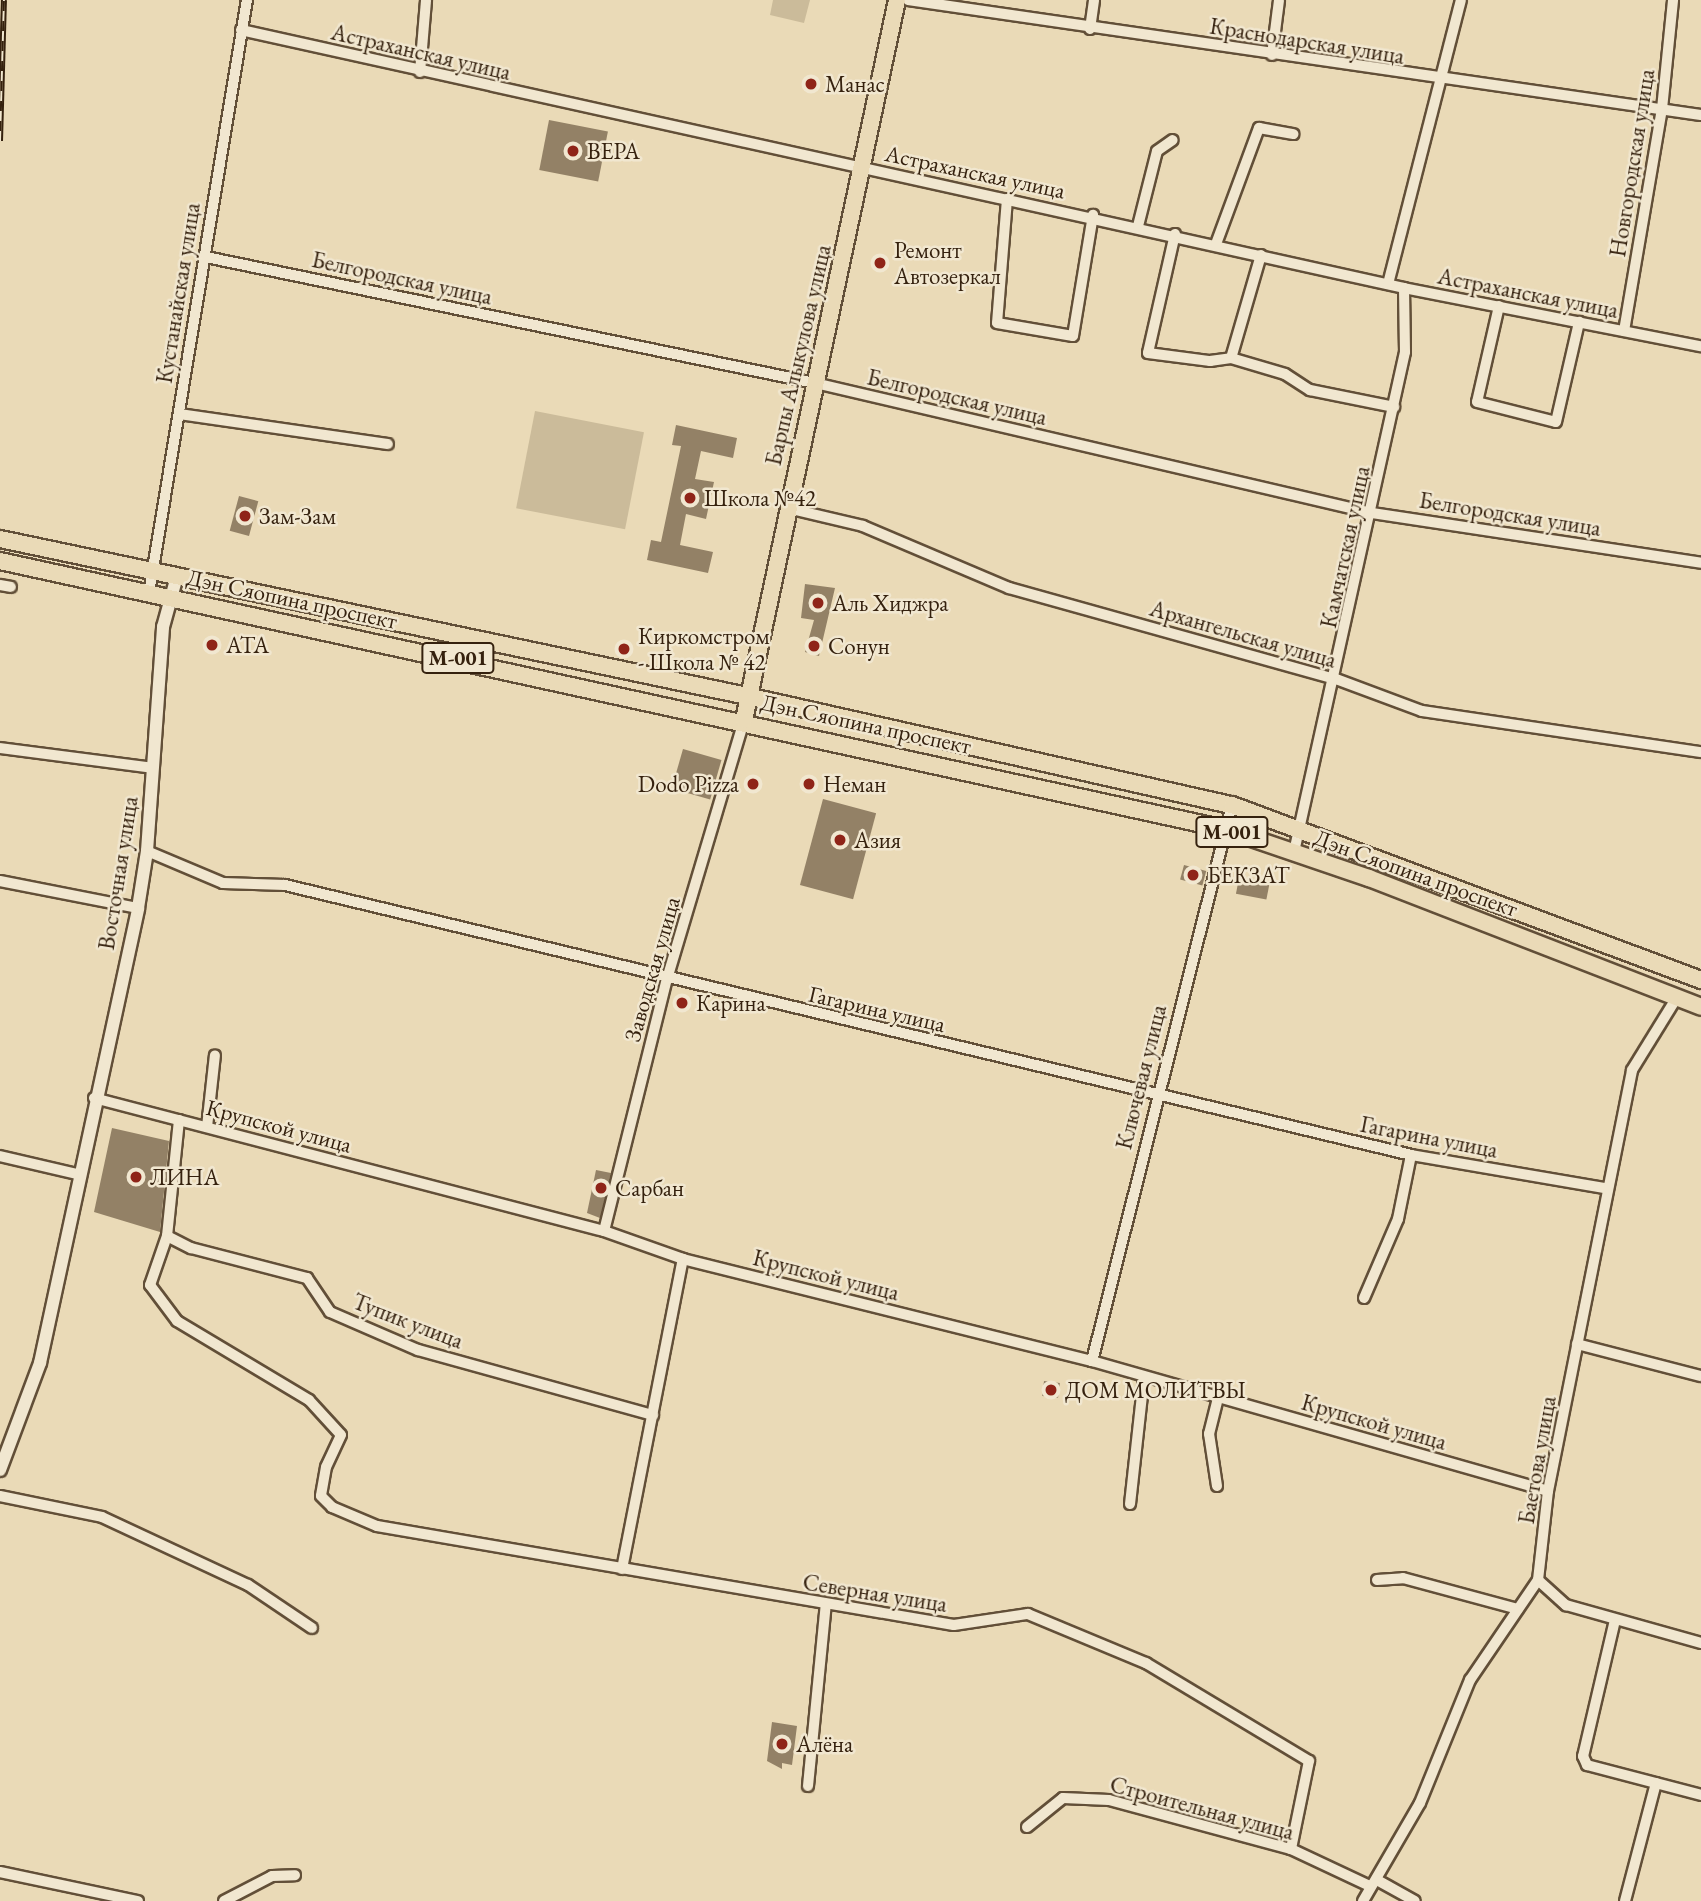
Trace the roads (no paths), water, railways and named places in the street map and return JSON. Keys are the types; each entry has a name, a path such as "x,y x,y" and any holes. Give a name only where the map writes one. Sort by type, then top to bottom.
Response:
{"main road":[{"name":"Барпы Алыкулова улица","path":"744,720 897,0"},
{"name":"Дэн Сяопина проспект","path":"0,539 747,696 1231,805 1302,829 1701,980"},
{"name":"Дэн Сяопина проспект","path":"0,561 744,720 1224,829 1294,852 1701,1007"}],"street":[{"name":"Кустанайская улица","path":"149,593 247,0"},
{"path":"420,72 426,0"},
{"name":"Краснодарская улица","path":"908,0 1443,81 1535,88 1701,115"},
{"path":"1090,29 1094,0"},
{"path":"1272,55 1279,0"},
{"path":"1388,284 1443,81 1461,0"},
{"name":"Новгородская улица","path":"1624,331 1662,109 1673,0"},
{"name":"Астраханская улица","path":"242,30 420,72 1007,199 1093,215 1404,288 1701,346"},
{"path":"1216,244 1259,128 1293,134"},
{"path":"1138,226 1157,151 1173,140"},
{"path":"1007,199 997,323 1073,336 1093,215"},
{"path":"1175,234 1148,353 1210,361 1231,358 1285,374 1310,390 1394,407"},
{"path":"1231,358 1261,255"},
{"name":"Белгородская улица","path":"206,257 815,383 1372,513 1701,563"},
{"name":"Камчатская улица","path":"1294,852 1302,829 1336,679 1405,352 1404,288"},
{"path":"1499,306 1477,401 1556,422 1579,322"},
{"path":"179,414 388,444"},
{"name":"Архангельская улица","path":"787,508 863,526 1009,588 1336,679 1422,711 1701,752"},
{"name":"Восточная улица","path":"77,1174 138,908 148,851 163,627 177,576"},
{"name":"Заводская улица","path":"604,1231 667,979 744,720"},
{"path":"0,748 153,768"},
{"name":"Ключевая улица","path":"1092,1361 1156,1095 1231,805"},
{"name":"Гагарина улица","path":"148,851 223,883 285,884 667,979 1411,1155 1605,1188"},
{"path":"0,881 138,908"},
{"name":"Баетова улица","path":"1363,1901 1420,1803 1470,1680 1538,1580 1548,1491 1605,1188 1632,1070 1677,997"},
{"path":"207,1127 215,1055"},
{"name":"Крупской улица","path":"94,1098 604,1231 683,1259 1092,1361 1548,1491"},
{"path":"167,1236 178,1120"},
{"path":"1364,1298 1398,1219 1411,1155"},
{"path":"0,1156 77,1174 40,1363 0,1470"},
{"name":"Северная улица","path":"167,1236 150,1285 177,1321 309,1400 341,1435 326,1467 321,1496 331,1507 377,1526 954,1626 1028,1614 1146,1662 1309,1761 1291,1849"},
{"name":"Тупик улица","path":"167,1236 191,1248 307,1278 330,1312 418,1350 653,1415"},
{"path":"622,1569 683,1259"},
{"path":"1577,1344 1701,1376"},
{"path":"1130,1504 1144,1377"},
{"path":"1217,1486 1209,1434 1219,1398"},
{"path":"0,1496 102,1517 248,1585 312,1628"},
{"path":"1377,1580 1403,1578 1518,1609"},
{"path":"1538,1580 1566,1605 1701,1643"},
{"path":"808,1786 826,1604"},
{"path":"1615,1620 1583,1756 1587,1766 1701,1795"},
{"path":"1625,1901 1656,1783"},
{"name":"Строительная улица","path":"1027,1827 1063,1798 1108,1800 1291,1849 1415,1901"},
{"path":"0,1872 138,1901"},
{"path":"224,1901 272,1876 295,1875"}],"railway":[{"path":"0,141 4,0"}],"place":[{"name":"Манас","path":"811,84"},
{"name":"ВЕРА","path":"573,151"},
{"name":"Ремонт Автозеркал","path":"880,263"},
{"name":"Школа №42","path":"690,498"},
{"name":"Зам-Зам","path":"245,516"},
{"name":"Аль Хиджра","path":"818,603"},
{"name":"АТА","path":"212,645"},
{"name":"Сонун","path":"814,646"},
{"name":"Киркомстром - Школа № 42","path":"624,649"},
{"name":"Dodo Pizza","path":"753,784"},
{"name":"Неман","path":"809,784"},
{"name":"Азия","path":"840,840"},
{"name":"БЕКЗАТ","path":"1193,875"},
{"name":"Карина","path":"682,1003"},
{"name":"ЛИНА","path":"136,1177"},
{"name":"Сарбан","path":"601,1188"},
{"name":"ДОМ МОЛИТВЫ","path":"1051,1390"},
{"name":"Алёна","path":"782,1744"}]}
